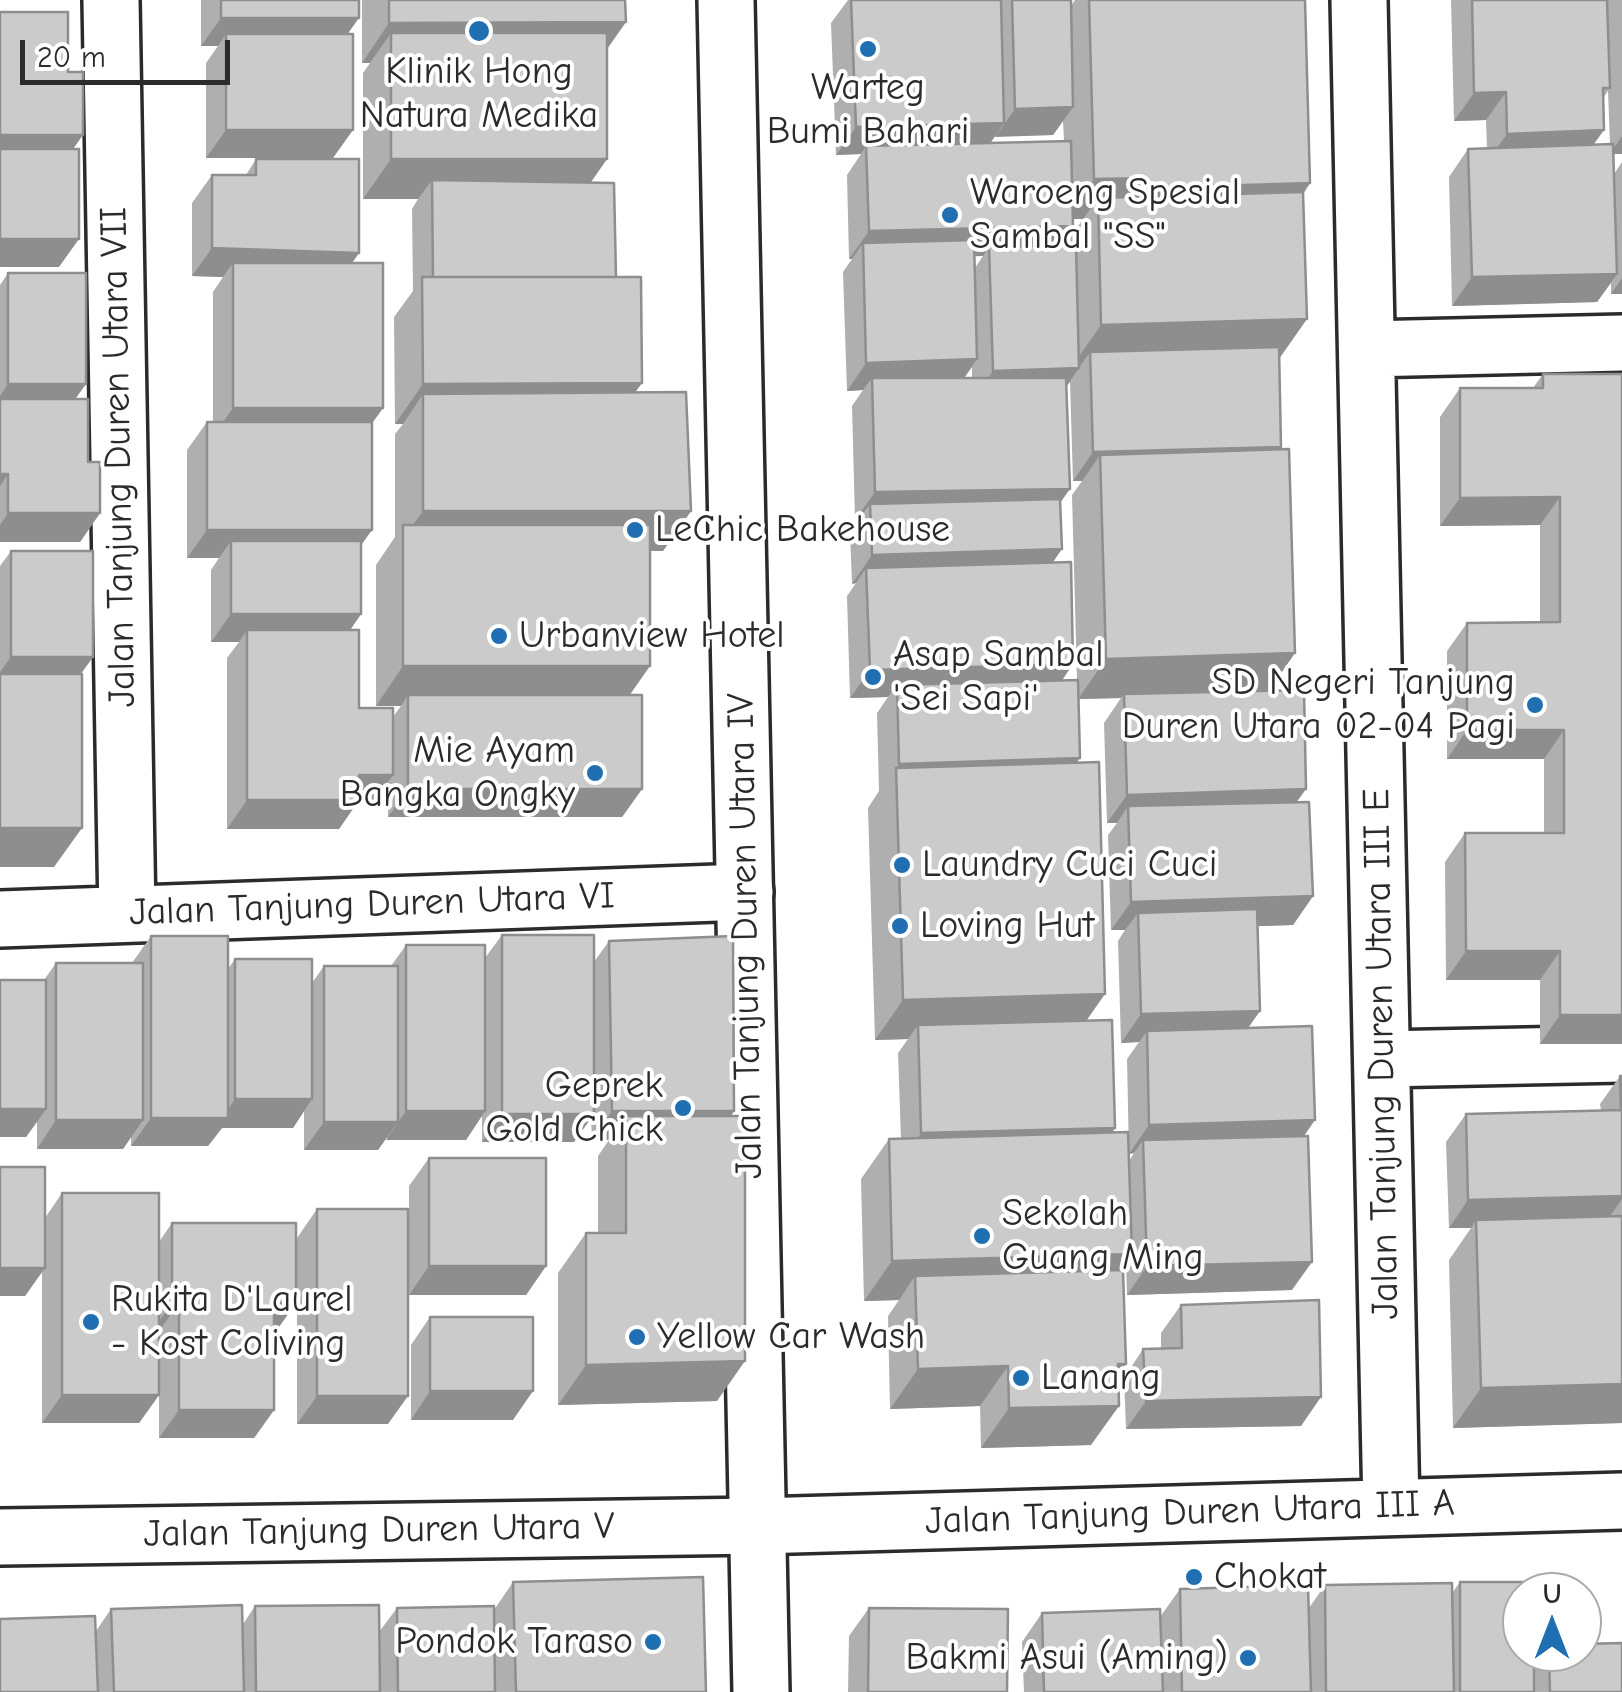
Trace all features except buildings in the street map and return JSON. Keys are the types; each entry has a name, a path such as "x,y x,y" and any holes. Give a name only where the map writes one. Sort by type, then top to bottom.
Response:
{"street":[{"name":"Jalan Tanjung Duren Utara IV","path":"726,0 761,1692"},
{"name":"Jalan Tanjung Duren Utara III E","path":"1359,0 1391,1507"},
{"path":"56,33 111,16"},
{"name":"Jalan Tanjung Duren Utara VII","path":"111,16 116,295 95,558 126,914"},
{"path":"58,296 116,295"},
{"path":"1367,349 1622,343"},
{"name":"Jalan Tanjung Duren Utara VI","path":"0,919 745,892"},
{"path":"1382,1059 1622,1054"},
{"name":"Jalan Tanjung Duren Utara III A","path":"758,1526 1622,1501"},
{"name":"Jalan Tanjung Duren Utara V","path":"0,1537 758,1526"}],"place":[{"name":"Klinik Hong Natura Medika","path":"479,31"},
{"name":"Warteg Bumi Bahari","path":"868,49"},
{"name":"Waroeng Spesial Sambal \"SS\"","path":"950,215"},
{"name":"LeChic Bakehouse","path":"635,530"},
{"name":"Urbanview Hotel","path":"499,636"},
{"name":"Asap Sambal 'Sei Sapi'","path":"873,677"},
{"name":"SD Negeri Tanjung Duren Utara 02-04 Pagi","path":"1535,705"},
{"name":"Mie Ayam Bangka Ongky","path":"595,773"},
{"name":"Laundry Cuci Cuci","path":"902,865"},
{"name":"Loving Hut","path":"900,926"},
{"name":"Geprek Gold Chick","path":"683,1108"},
{"name":"Sekolah Guang Ming","path":"982,1236"},
{"name":"Rukita D'Laurel - Kost Coliving","path":"91,1322"},
{"name":"Yellow Car Wash","path":"637,1337"},
{"name":"Lanang","path":"1021,1378"},
{"name":"Chokat","path":"1194,1577"},
{"name":"Pondok Taraso","path":"653,1642"},
{"name":"Bakmi Asui (Aming)","path":"1248,1658"}]}
